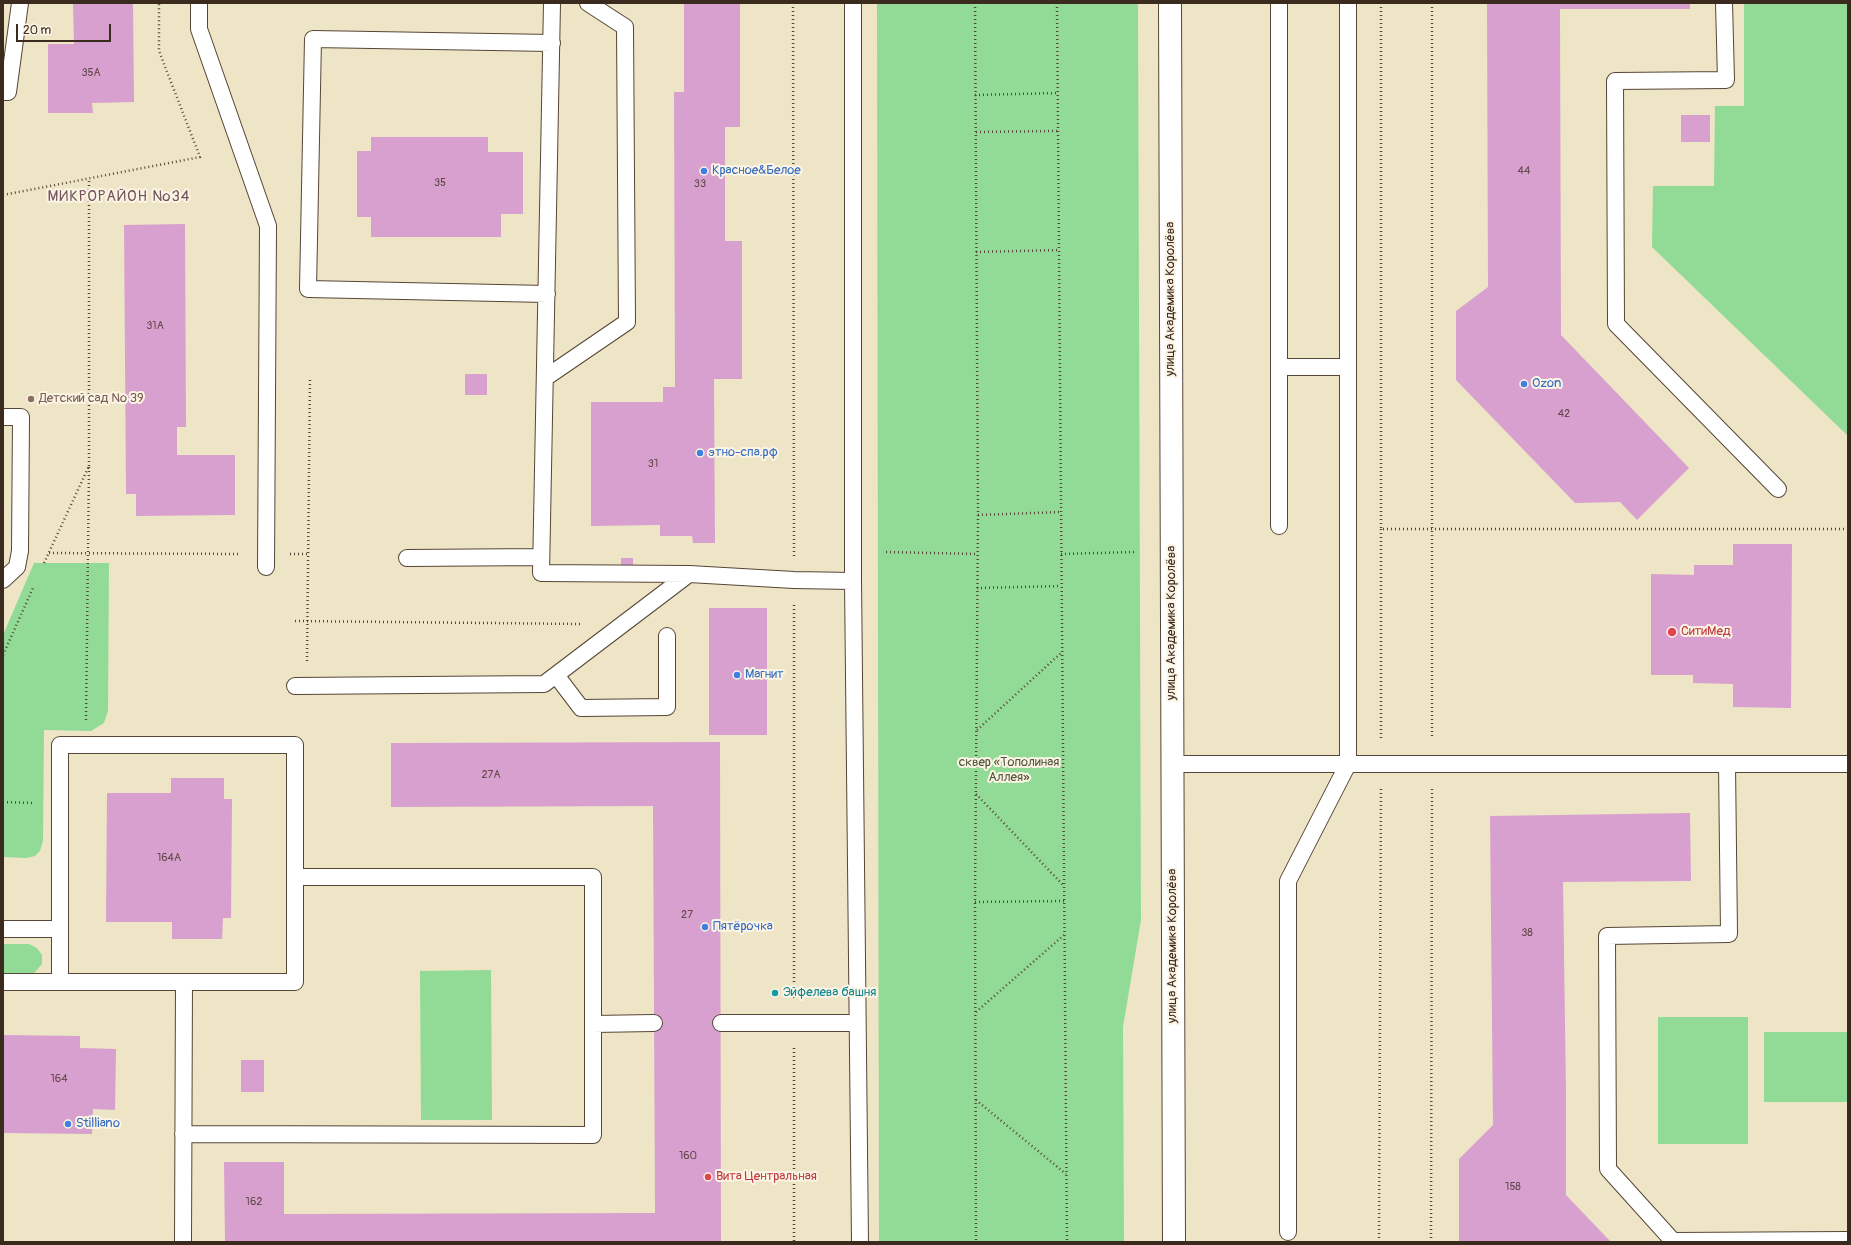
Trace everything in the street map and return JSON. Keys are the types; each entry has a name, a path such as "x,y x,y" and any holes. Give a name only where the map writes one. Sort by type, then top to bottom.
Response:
{"street":[{"name":"улица Академика Королёва","path":"1170,3 1174,1242"}],"lane":[{"path":"3,92 8,92 20,3"},
{"path":"199,3 199,29 268,226 266,561"},
{"path":"552,3 541,573 689,574 794,580 853,581"},
{"path":"545,378 628,322 625,27 588,3"},
{"path":"853,3 853,581 860,1242"},
{"path":"1279,3 1279,526"},
{"path":"1288,1232 1288,881 1348,764 1348,3"},
{"path":"1724,3 1726,80 1615,81 1616,324 1778,489"},
{"path":"547,294 308,289 310,187 313,39 552,43"},
{"path":"1279,368 1348,366"},
{"path":"3,417 21,417 20,551 17,567 3,580"},
{"path":"407,558 541,557"},
{"path":"301,686 544,684 689,574"},
{"path":"556,675 581,708 667,707 667,636"},
{"path":"3,982 60,982 184,982 296,982 296,746 60,745 60,982"},
{"path":"1172,764 1848,764"},
{"path":"1727,764 1729,934 1607,936 1608,1169 1673,1241 1848,1240"},
{"path":"183,1134 593,1135 594,877 296,877"},
{"path":"3,930 60,930"},
{"path":"183,1242 184,982"},
{"path":"721,1024 858,1023"},
{"path":"593,1024 654,1024"}],"path":[{"path":"3,195 200,157 160,51 159,3"},
{"path":"793,3 794,1242"},
{"path":"975,3 978,515 976,554 975,902 976,1242"},
{"path":"1057,3 1067,1242"},
{"path":"1379,1242 1381,764 1381,3"},
{"path":"1431,1242 1432,3"},
{"path":"975,95 1058,93"},
{"path":"976,132 1058,131"},
{"path":"86,746 89,466 89,178"},
{"path":"976,252 1059,250"},
{"path":"301,686 307,621 310,377"},
{"path":"42,570 89,466"},
{"path":"978,515 1061,512"},
{"path":"1381,529 1848,529"},
{"path":"886,552 976,554"},
{"path":"1062,554 1134,552"},
{"path":"50,553 88,553 266,561 308,554"},
{"path":"3,655 35,584"},
{"path":"977,588 1062,586"},
{"path":"296,621 623,624"},
{"path":"976,730 1062,652"},
{"path":"976,794 1064,886"},
{"path":"3,802 60,803"},
{"path":"975,902 1064,901"},
{"path":"976,1012 1064,935"},
{"path":"976,1100 1067,1174"}],"green space":[{"name":"сквер «Тополиная Аллея»","path":"877,3 1138,3 1141,920 1123,1027 1124,1242 879,1242"},
{"path":"1744,3 1848,3 1848,436 1652,247 1653,186 1714,186 1715,106 1744,106"},
{"path":"34,563 109,563 108,711 104,723 91,731 44,730 43,840 40,851 35,856 26,858 3,857 3,635"},
{"path":"3,944 29,944 37,948 42,955 42,964 29,977 3,976"},
{"path":"491,970 492,1120 421,1120 420,971"},
{"path":"1658,1017 1748,1017 1748,1144 1658,1144"},
{"path":"1764,1032 1848,1032 1848,1102 1764,1102"}],"building":[{"path":"73,3 133,3 134,102 92,103 93,113 48,113 48,44 74,44"},
{"path":"684,3 740,3 740,127 725,127 725,241 742,241 742,379 714,379 715,543 693,543 692,536 660,536 660,525 591,526 591,402 663,402 663,387 675,387 674,92 684,92"},
{"path":"1487,3 1690,3 1690,9 1560,9 1561,335 1689,468 1637,520 1620,502 1575,503 1456,380 1456,311 1488,287"},
{"path":"1681,115 1710,115 1710,142 1681,142"},
{"path":"371,137 488,137 488,152 523,152 523,214 501,214 501,237 371,237 371,217 357,217 357,151 371,151"},
{"path":"185,224 186,427 177,427 177,455 235,455 235,515 136,516 136,494 126,494 124,225"},
{"path":"465,374 487,374 487,395 465,395"},
{"path":"1733,544 1792,544 1791,708 1733,707 1733,684 1693,683 1693,675 1651,675 1651,574 1694,575 1694,565 1733,565"},
{"path":"621,558 633,558 633,568 621,568"},
{"path":"709,608 767,608 767,735 709,735"},
{"path":"720,742 721,1242 225,1242 224,1162 284,1162 284,1214 655,1213 653,806 391,807 391,743"},
{"path":"171,778 224,778 224,799 232,799 231,918 223,918 222,939 172,939 172,922 106,922 107,793 171,793"},
{"path":"1690,813 1691,881 1563,882 1566,1195 1611,1242 1459,1242 1459,1159 1493,1125 1490,816"},
{"path":"3,1035 80,1036 80,1048 116,1049 115,1110 93,1109 92,1134 3,1133"},
{"path":"241,1060 264,1060 264,1092 241,1092"}],"place":[{"name":"Красное&Белое","path":"704,171"},
{"name":"Ozon","path":"1524,384"},
{"name":"Детский сад № 39","path":"31,399"},
{"name":"этно-спа.рф","path":"700,453"},
{"name":"СитиМед","path":"1672,632"},
{"name":"Магнит","path":"737,675"},
{"name":"Пятёрочка","path":"705,927"},
{"name":"Эйфелева башня","path":"775,993"},
{"name":"Stilliano","path":"68,1124"},
{"name":"Вита Центральная","path":"708,1177"}],"district":[{"name":"МИКРОРАЙОН №34","path":"119,197"}]}
